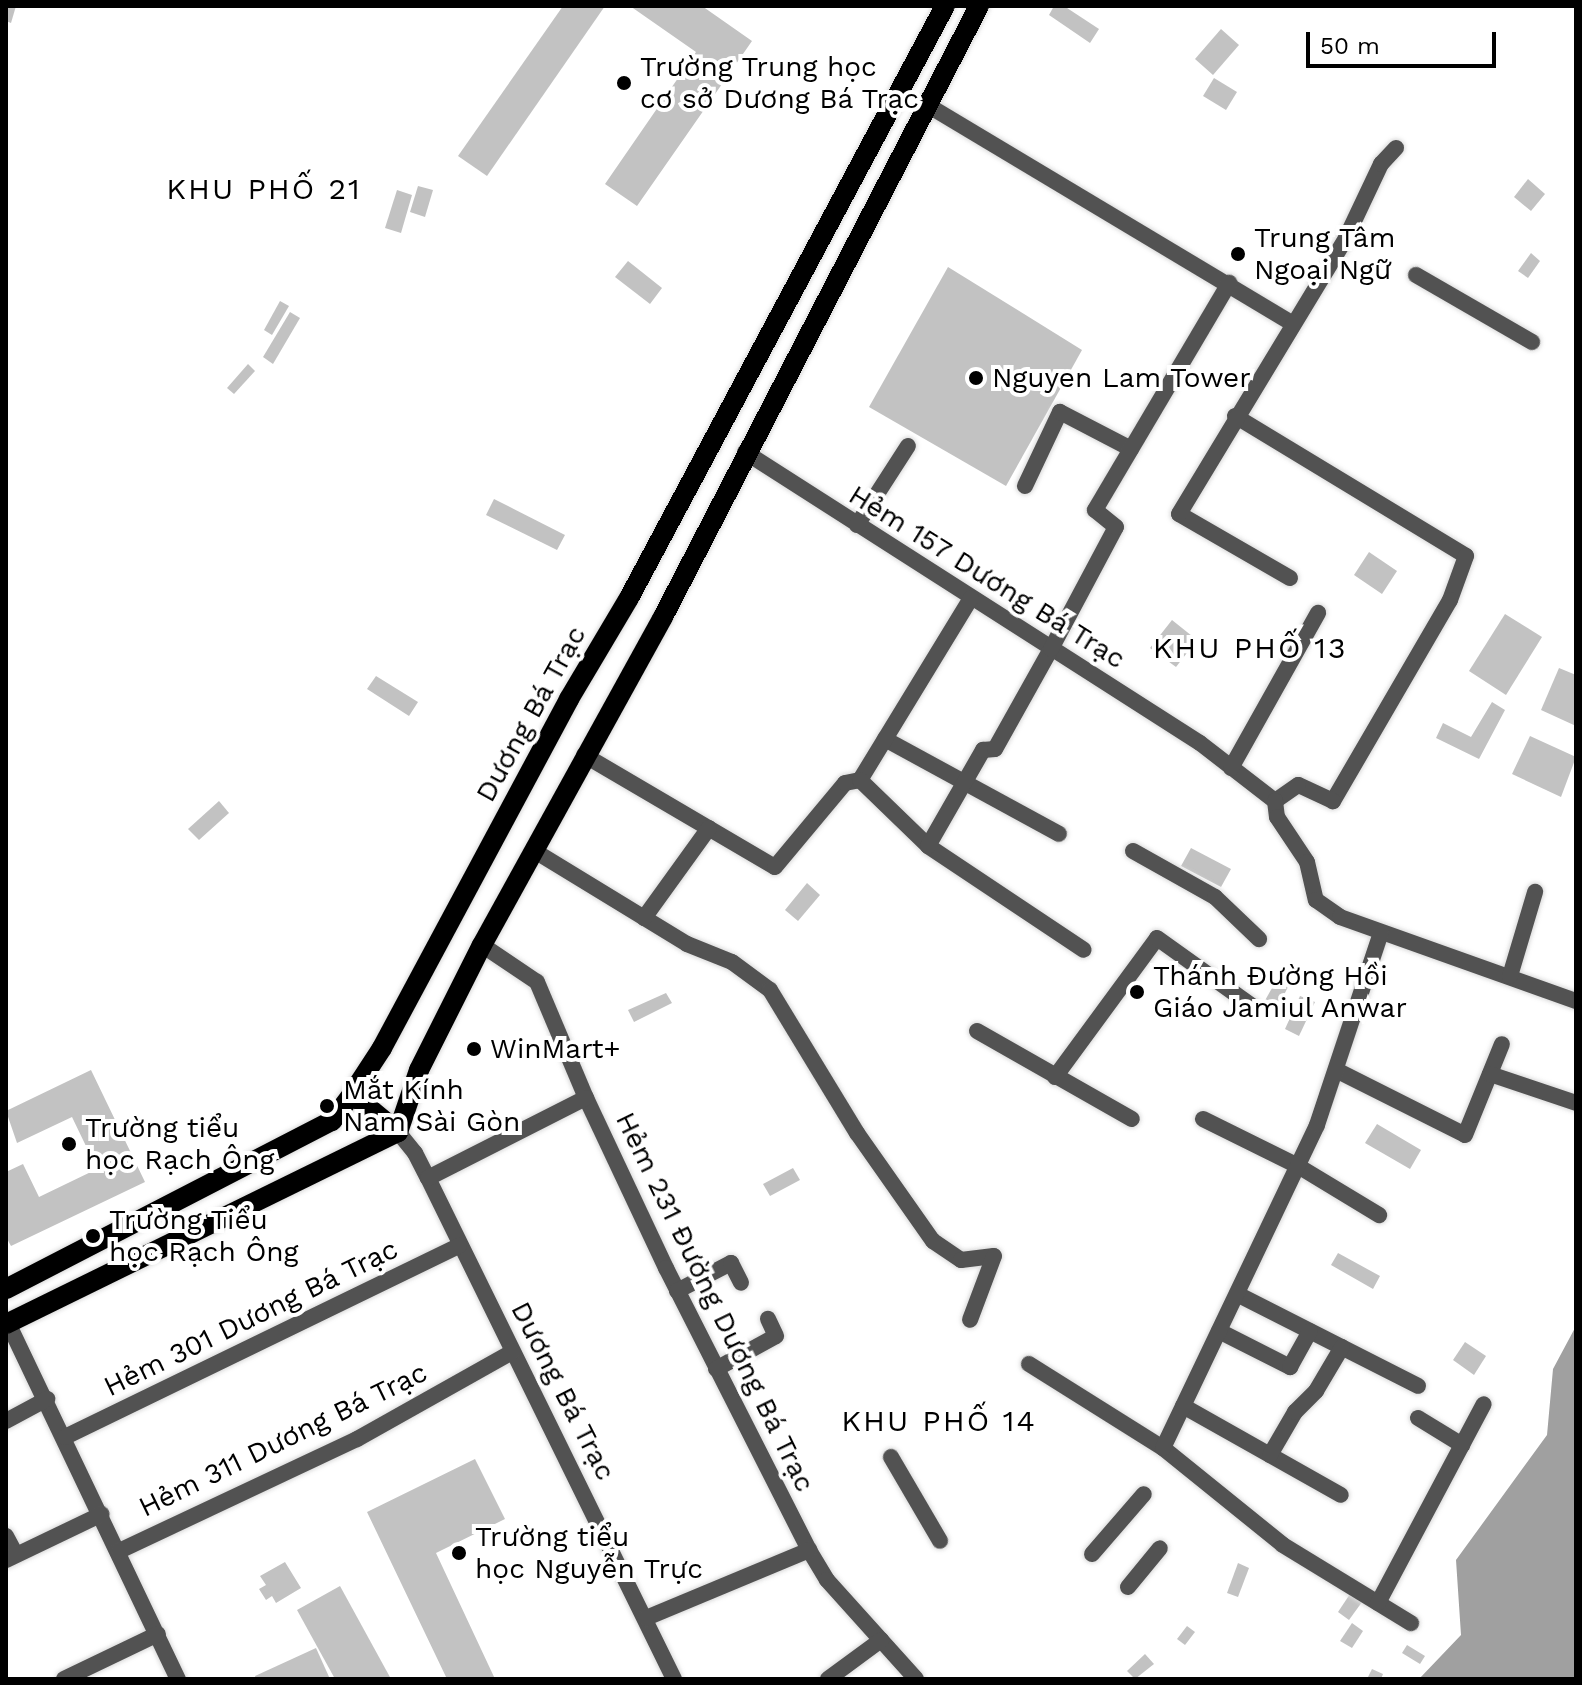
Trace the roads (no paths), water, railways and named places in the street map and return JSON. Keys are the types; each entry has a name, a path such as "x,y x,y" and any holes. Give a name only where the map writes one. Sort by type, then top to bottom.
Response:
{"main road":[{"name":"Dương Bá Trạc","path":"6,1289 332,1121 352,1094 382,1048 569,699 646,566 945,6"},
{"path":"7,1322 398,1132 419,1070 482,945 584,755 663,617 745,452 979,6"},
{"path":"646,566 676,586"},
{"path":"352,1094 398,1132"}],"street":[{"path":"929,106 1292,323"},
{"path":"1290,578 1179,514 1235,416 1346,238 1381,164 1396,148"},
{"path":"1416,275 1532,342"},
{"path":"928,846 983,750 995,749 1051,649 1116,527 1095,510 1229,283"},
{"path":"1025,486 1060,412 1131,449"},
{"path":"1235,416 1466,556 1450,600 1333,801 1298,785 1275,801 1277,817 1307,862 1316,900 1340,917 1381,933 1576,1001"},
{"path":"857,525 908,446"},
{"name":"Hẻm 157 Dương Bá Trạc","path":"745,452 1200,743 1275,801"},
{"path":"584,755 775,867 845,783 860,780 971,598"},
{"path":"1231,768 1318,613"},
{"path":"885,739 966,780 1059,834"},
{"path":"860,780 928,846 1084,950"},
{"path":"644,918 709,828"},
{"path":"533,850 687,944 732,962 770,990 857,1133 933,1241 961,1260 994,1256 970,1320"},
{"path":"1133,851 1215,897 1259,939"},
{"path":"1510,976 1535,892"},
{"path":"1163,1448 1317,1125 1381,933"},
{"path":"1055,1077 1157,938 1252,1006"},
{"name":"Hẻm 231 Đường Dương Bá Trạc","path":"482,945 537,982 586,1098 677,1291 809,1550 827,1580 916,1679"},
{"path":"977,1031 1132,1119"},
{"path":"1336,1070 1465,1135 1502,1044"},
{"path":"1490,1074 1576,1103"},
{"path":"428,1178 586,1098"},
{"path":"1203,1119 1298,1166 1379,1215"},
{"name":"Dương Bá Trạc","path":"398,1132 415,1153 428,1178 674,1679"},
{"name":"Hẻm 301 Dương Bá Trạc","path":"65,1437 459,1246"},
{"path":"677,1291 731,1263 741,1283"},
{"path":"1237,1294 1418,1386"},
{"path":"716,1369 776,1336 768,1319"},
{"path":"7,1322 47,1399 178,1679"},
{"path":"1219,1331 1290,1367 1310,1331"},
{"path":"1270,1455 1295,1412 1316,1391 1342,1347"},
{"name":"Hẻm 311 Dương Bá Trạc","path":"119,1551 357,1439 512,1352"},
{"path":"1029,1364 1163,1448 1283,1545 1411,1623"},
{"path":"6,1421 47,1399"},
{"path":"1378,1603 1484,1404"},
{"path":"1183,1406 1341,1495"},
{"path":"1418,1418 1462,1445"},
{"path":"891,1457 940,1541"},
{"path":"1092,1554 1144,1494"},
{"path":"6,1536 11,1557 102,1514"},
{"path":"1128,1587 1160,1548"},
{"path":"646,1618 809,1550"},
{"path":"64,1679 158,1634"},
{"path":"828,1679 881,1640"}],"place":[{"name":"Trường Trung học cơ sở Dương Bá Trạc","path":"624,83"},
{"name":"Trung Tâm Ngoại Ngữ","path":"1238,254"},
{"name":"Nguyen Lam Tower","path":"976,378"},
{"name":"Thánh Đường Hồi Giáo Jamiul Anwar","path":"1137,992"},
{"name":"WinMart+","path":"474,1049"},
{"name":"Mắt Kính Nam Sài Gòn","path":"327,1106"},
{"name":"Trường tiểu học Rạch Ông","path":"69,1144"},
{"name":"Trường Tiểu học Rạch Ông","path":"93,1236"},
{"name":"Trường tiểu học Nguyễn Trực","path":"459,1553"}],"district":[{"name":"KHU PHỐ 21","path":"264,189"},
{"name":"KHU PHỐ 13","path":"1250,648"},
{"name":"KHU PHỐ 14","path":"939,1421"}]}
